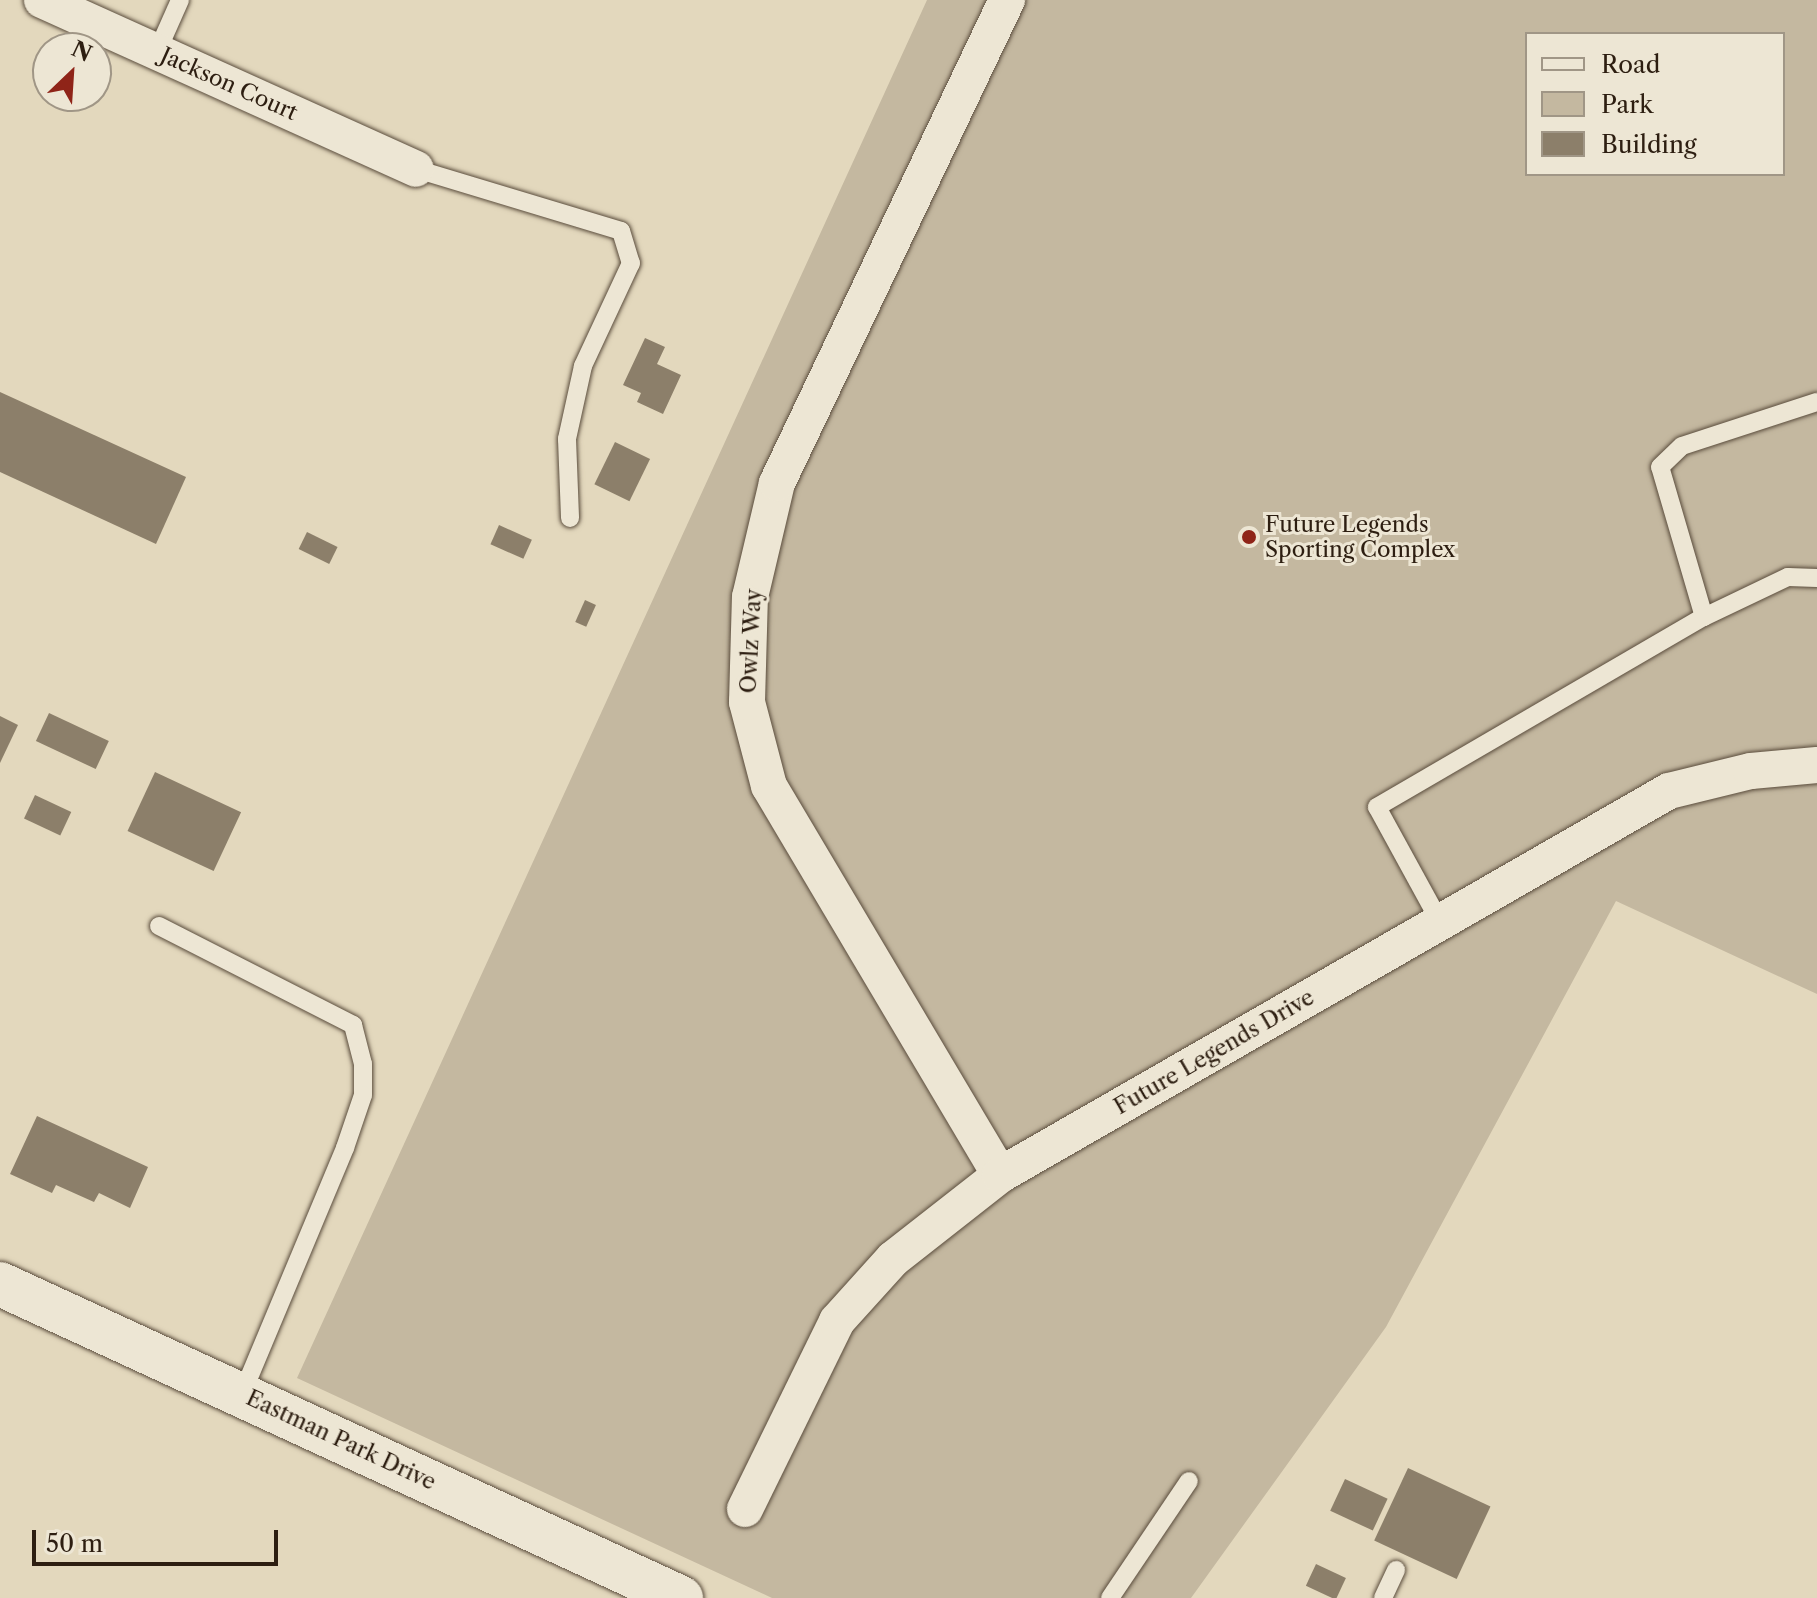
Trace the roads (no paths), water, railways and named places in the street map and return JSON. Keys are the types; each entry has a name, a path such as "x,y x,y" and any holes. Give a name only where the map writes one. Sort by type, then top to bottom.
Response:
{"street":[{"name":"Jackson Court","path":"42,0 416,169"},
{"name":"Owlz Way","path":"1000,1175 769,786 747,702 750,597 777,483 1007,0"},
{"name":"Future Legends Drive","path":"745,1509 837,1321 893,1259 1000,1175 1669,791 1751,771 1817,765"},
{"name":"Eastman Park Drive","path":"0,1284 681,1598"}],"lane":[{"path":"157,52 180,0"},
{"path":"416,169 621,231 631,263 583,366 567,439 570,518"},
{"path":"1704,617 1660,467 1682,446 1817,402"},
{"path":"1440,922 1377,807 1704,617 1788,577 1817,578"},
{"path":"159,926 353,1025 363,1064 363,1095 345,1148 242,1394"},
{"path":"1110,1598 1189,1481"},
{"path":"1383,1598 1396,1570"}],"place":[{"name":"Future Legends Sporting Complex","path":"1249,537"}]}
